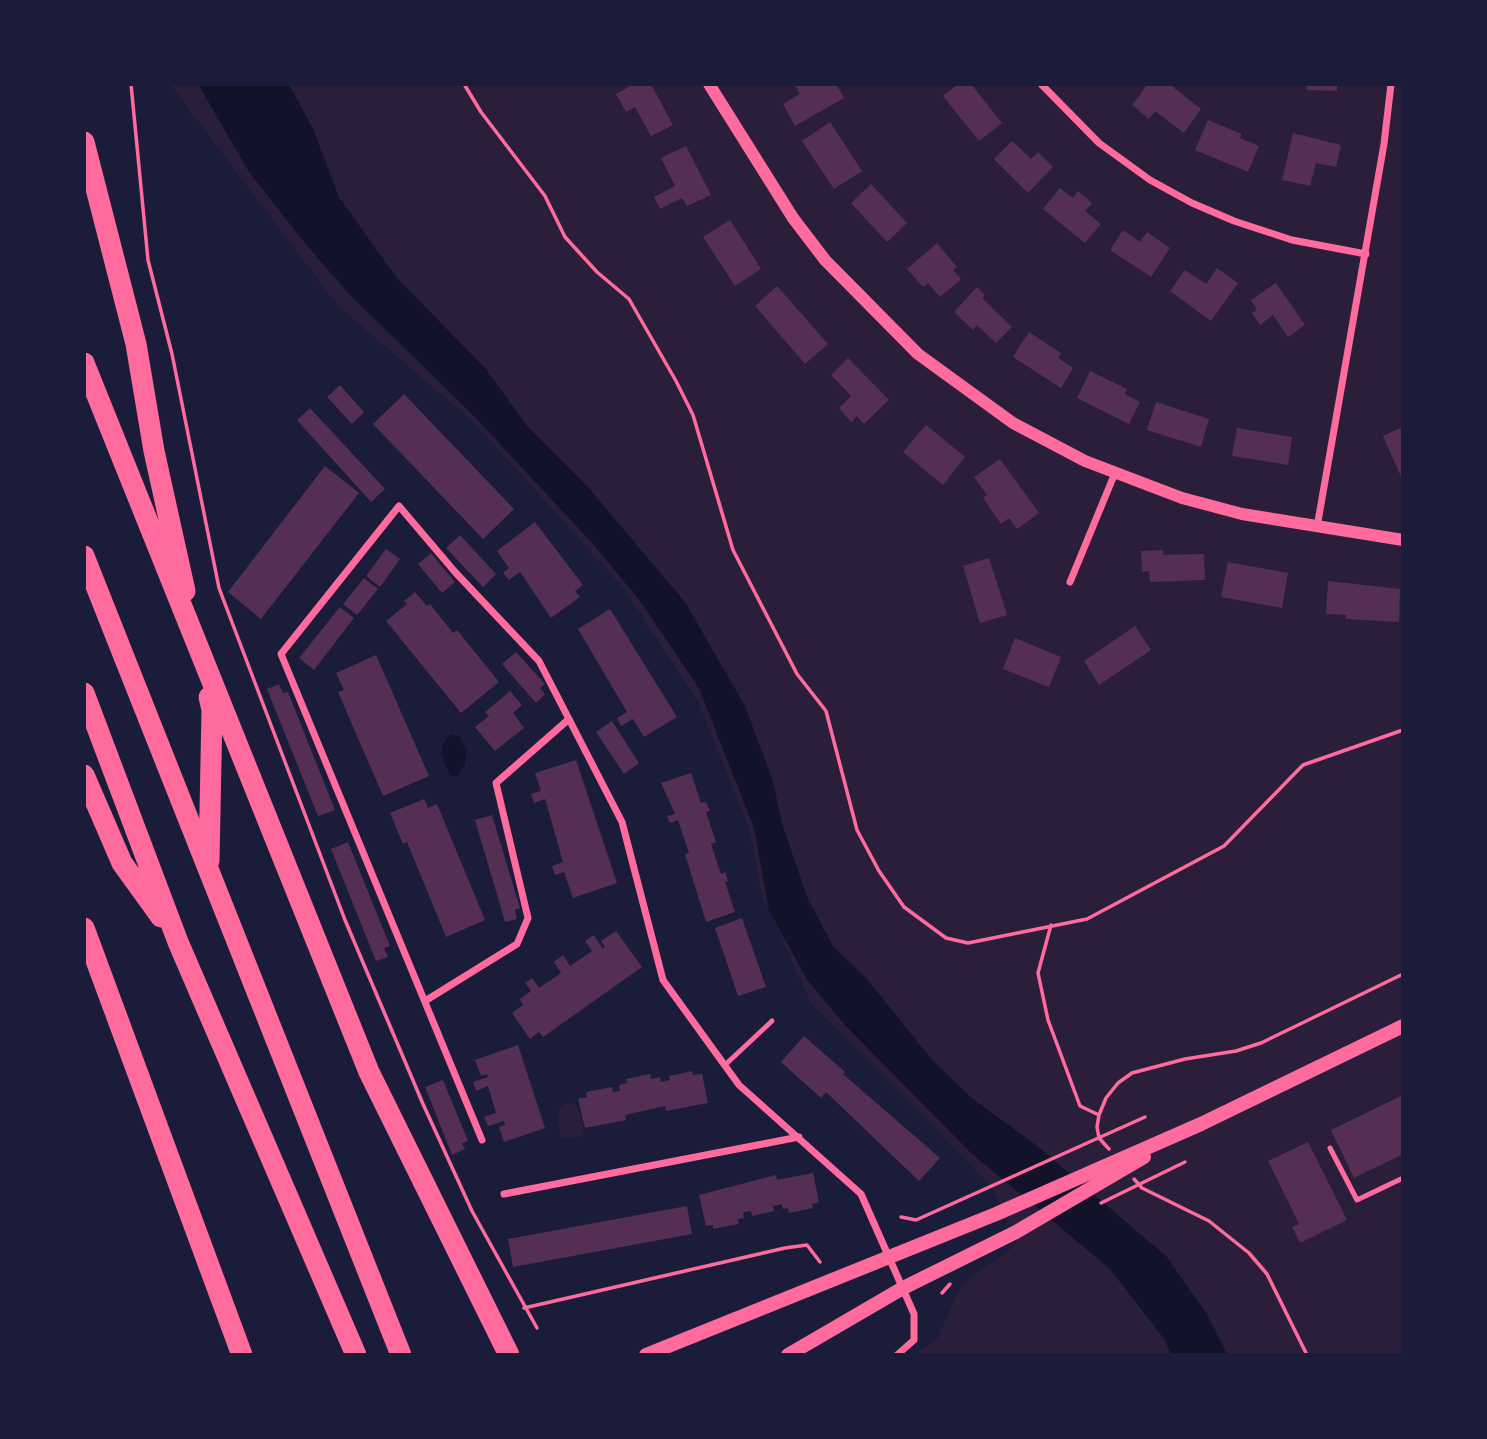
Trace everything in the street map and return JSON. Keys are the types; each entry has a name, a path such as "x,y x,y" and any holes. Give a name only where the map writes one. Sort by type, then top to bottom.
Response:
{"highway":[{"path":"84,142 135,344 154,451 212,710 208,870"},
{"path":"84,363 332,984 375,1083 509,1355"},
{"path":"84,556 401,1355"},
{"path":"84,693 178,942 356,1355"},
{"path":"84,775 122,863 178,942"},
{"path":"84,928 242,1355"}],"main road":[{"path":"646,1355 996,1214 1201,1124 1403,1026"},
{"path":"788,1355 903,1288 1016,1232 1201,1124"}],"street":[{"path":"709,84 793,218 825,260 877,316 918,354 1013,423 1115,474 1182,498 1242,514 1403,540"},
{"path":"1041,84 1099,143 1150,180 1192,203 1234,221 1292,240 1366,254"},
{"path":"1317,528 1366,254 1391,84"},
{"path":"1070,582 1115,474"},
{"path":"482,1140 281,654 399,506 455,572 539,661 622,822 663,980 739,1085 861,1195 914,1314 914,1340 897,1355"},
{"path":"425,1002 517,944 528,918 496,783 569,719"},
{"path":"504,1194 799,1138"}],"lane":[{"path":"725,1065 772,1021"},
{"path":"1330,1148 1357,1200 1403,1178"}],"path":[{"path":"131,84 148,260 172,354 219,588 345,920 472,1211 537,1328"},
{"path":"464,84 545,196 565,237 597,272 629,299 676,381 693,415 733,550 797,674 826,711 857,830 879,871 904,907 946,938 968,943 1087,919 1224,846 1303,765 1403,730"},
{"path":"1051,925 1038,973 1048,1020 1080,1107 1099,1115"},
{"path":"1099,1138 1099,1115 1106,1098 1118,1083 1132,1073 1185,1059 1236,1051 1261,1043 1403,974"},
{"path":"901,1217 916,1220 1145,1117"},
{"path":"1092,1208 1185,1162"},
{"path":"1142,1188 1209,1221 1249,1253 1267,1274 1307,1355"},
{"path":"524,1308 785,1248 807,1245 820,1262"}],"shaded area":[{"path":"170,84 1403,84 1403,1355 912,1355 937,1339 961,1285 1017,1244 989,1183 810,1002 761,892 750,831 697,700 625,590 473,422 337,305"},
{"path":"198,84 289,84 313,129 339,197 396,277 485,368 528,427 587,486 685,602 745,706 773,781 782,824 808,899 833,946 867,979 933,1061 973,1099 1036,1145 1167,1257 1206,1313 1228,1355 1171,1355 1165,1340 1109,1268 970,1152 843,1023 808,981 769,911 754,828 699,688 640,601 593,544 471,413 351,296 308,247 249,172"},
{"path":"451,734 459,736 466,749 465,765 457,777 450,775 441,754 443,744"},
{"path":"573,1103 578,1107 584,1130 582,1135 575,1138 561,1138 557,1112 563,1104"}],"building":[{"path":"634,84 651,84 673,125 651,136 635,107 626,112 616,94"},
{"path":"794,84 836,84 844,98 795,126 783,104 800,94"},
{"path":"958,84 971,84 1002,123 979,141 943,96"},
{"path":"1148,84 1169,84 1201,109 1184,133 1155,111 1149,119 1132,105"},
{"path":"1307,84 1337,84 1337,91 1307,90"},
{"path":"1208,120 1242,134 1240,138 1259,146 1248,172 1195,150"},
{"path":"830,122 862,171 834,189 802,141"},
{"path":"1293,133 1341,145 1336,167 1316,163 1310,186 1282,180"},
{"path":"1012,141 1031,159 1038,152 1053,167 1028,193 994,159"},
{"path":"686,146 711,195 687,206 682,198 660,209 654,197 675,186 661,158"},
{"path":"871,184 907,223 887,242 851,203"},
{"path":"1060,188 1073,198 1078,191 1092,203 1085,211 1101,224 1085,243 1043,209"},
{"path":"730,220 761,269 735,286 703,237"},
{"path":"1123,230 1140,242 1147,232 1170,248 1151,277 1110,250"},
{"path":"937,243 957,267 953,270 961,279 940,297 928,283 923,287 907,269"},
{"path":"1217,268 1238,283 1211,321 1170,291 1185,270 1206,284"},
{"path":"1276,283 1305,325 1288,337 1273,315 1260,325 1252,313 1257,310 1251,300"},
{"path":"777,286 828,344 805,364 755,306"},
{"path":"977,287 985,295 982,298 1012,327 996,343 977,325 973,330 954,312"},
{"path":"1029,332 1061,353 1058,358 1073,368 1061,388 1013,357"},
{"path":"848,358 889,400 864,424 857,416 851,422 839,408 851,396 831,375"},
{"path":"1090,371 1127,389 1125,394 1140,402 1129,424 1077,398"},
{"path":"340,385 364,412 352,424 327,397"},
{"path":"404,394 514,509 483,539 373,424"},
{"path":"1156,402 1209,419 1201,447 1147,430"},
{"path":"310,408 385,489 371,502 297,420"},
{"path":"926,425 965,457 943,485 903,452"},
{"path":"1403,427 1403,481 1383,436"},
{"path":"1237,428 1292,437 1288,465 1232,456"},
{"path":"1000,459 1039,513 1017,529 1009,518 1001,524 983,498 987,495 974,477"},
{"path":"325,466 359,493 261,619 228,592"},
{"path":"535,522 583,585 575,591 580,597 551,618 520,572 509,580 503,573 509,568 497,551"},
{"path":"460,535 496,574 483,587 446,548"},
{"path":"386,549 400,559 380,587 366,576"},
{"path":"1163,550 1163,555 1204,554 1205,580 1150,582 1149,571 1142,572 1141,551"},
{"path":"431,553 455,582 442,593 418,564"},
{"path":"989,558 1007,615 980,623 963,566"},
{"path":"1228,562 1288,573 1282,608 1221,597"},
{"path":"364,578 378,589 357,615 343,604"},
{"path":"1328,581 1400,589 1399,622 1346,619 1346,615 1326,614"},
{"path":"415,592 427,606 430,604 453,633 457,630 499,682 461,713 386,621 407,604 404,601"},
{"path":"340,607 354,618 314,670 299,658"},
{"path":"610,609 677,717 644,737 633,719 621,726 617,718 627,712 578,629"},
{"path":"1135,626 1151,650 1099,685 1084,661"},
{"path":"1015,638 1061,657 1049,687 1003,669"},
{"path":"516,652 545,684 540,688 545,694 536,703 502,664"},
{"path":"376,655 429,776 383,796 338,692 344,690 336,673"},
{"path":"279,684 283,693 288,692 335,810 318,816 267,689"},
{"path":"510,691 522,705 513,713 524,728 495,751 475,727 489,716 485,712"},
{"path":"612,721 639,763 624,774 596,732"},
{"path":"576,760 617,883 573,898 564,872 555,875 552,866 563,862 545,799 534,803 531,794 541,791 535,773"},
{"path":"691,773 701,803 706,802 710,811 706,812 716,842 711,844 721,874 725,872 728,881 725,882 735,912 706,922 685,854 689,853 678,820 670,823 667,816 675,814 661,783"},
{"path":"424,799 428,808 437,804 485,920 446,937 407,842 403,844 390,813"},
{"path":"492,815 520,908 515,910 517,919 505,922 475,820"},
{"path":"348,842 390,946 384,948 388,957 376,961 331,849"},
{"path":"742,918 766,987 738,996 715,928"},
{"path":"616,931 642,967 543,1037 539,1032 530,1039 512,1013 523,1005 520,999 531,991 525,983 532,978 539,988 561,973 554,962 563,955 570,966 592,951 585,941 594,935 603,949 605,947 601,941"},
{"path":"804,1036 845,1072 843,1074 940,1158 919,1181 826,1092 821,1098 781,1062"},
{"path":"518,1045 545,1128 504,1142 499,1127 505,1125 504,1121 488,1126 484,1117 496,1113 488,1086 476,1091 473,1082 488,1077 487,1074 481,1076 475,1060"},
{"path":"692,1071 693,1075 702,1074 708,1103 666,1111 665,1106 625,1115 626,1120 585,1128 578,1099 587,1097 586,1092 612,1087 613,1092 620,1091 619,1085 627,1083 626,1079 650,1074 651,1079 660,1077 661,1082 670,1080 669,1076"},
{"path":"443,1080 468,1141 462,1143 465,1149 452,1155 425,1087"},
{"path":"1403,1095 1403,1154 1354,1178 1331,1130"},
{"path":"1308,1142 1347,1220 1300,1243 1292,1227 1299,1224 1268,1161"},
{"path":"813,1173 819,1202 812,1204 813,1208 789,1213 788,1208 783,1209 782,1204 773,1206 774,1211 752,1216 751,1211 743,1212 744,1218 738,1219 739,1224 713,1229 713,1225 706,1226 699,1195 776,1175 777,1180"},
{"path":"687,1206 692,1234 513,1267 508,1239"}]}
